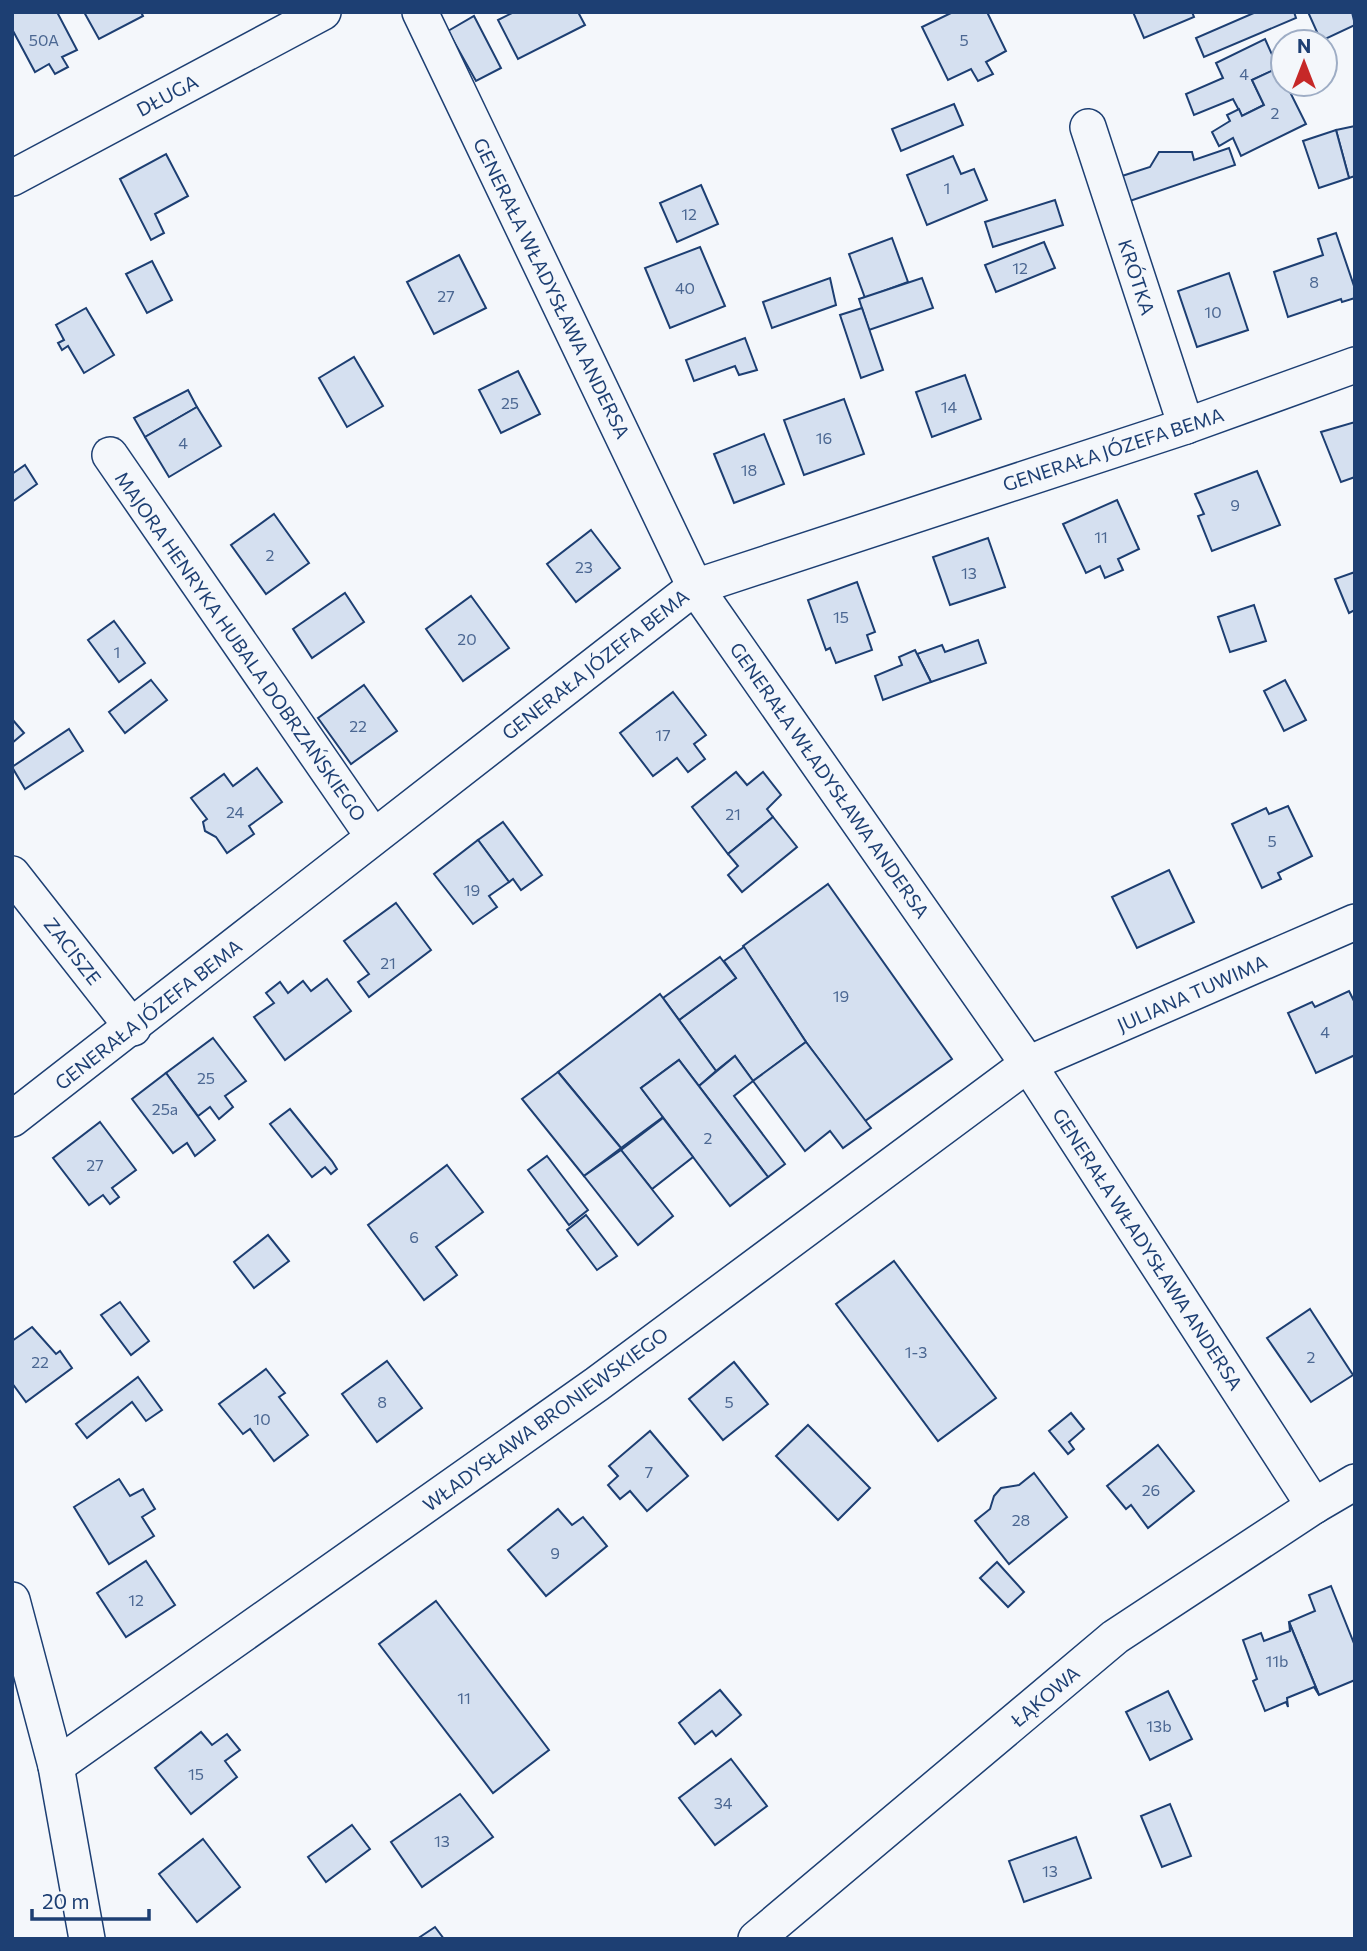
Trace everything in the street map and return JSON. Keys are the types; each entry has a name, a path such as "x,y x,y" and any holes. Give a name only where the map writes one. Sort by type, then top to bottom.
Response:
{"street":[{"name":"DŁUGA","path":"12,178 323,12"},
{"name":"GENERAŁA WŁADYSŁAWA ANDERSA","path":"421,12 695,587 1028,1064 1314,1506"},
{"name":"KRÓTKA","path":"1088,127 1186,426"},
{"name":"GENERAŁA JÓZEFA BEMA","path":"12,1119 133,1028 373,836 695,587 1186,426 1355,365"},
{"name":"MAJORA HENRYKA HUBALA DOBRZAŃSKIEGO","path":"110,455 373,836"},
{"name":"ZACISZE","path":"12,874 133,1028"},
{"name":"JULIANA TUWIMA","path":"1028,1064 1355,922"},
{"name":"WŁADYSŁAWA BRONIEWSKIEGO","path":"55,1766 597,1384 1028,1064"},
{"name":"ŁĄKOWA","path":"756,1939 1115,1637 1355,1482"},
{"path":"12,1600 55,1766 88,1939"}],"building":[{"path":"12,12 57,12 77,50 62,57 68,67 55,74 49,64 35,72 12,29"},
{"path":"84,12 141,12 143,16 99,39"},
{"path":"514,12 578,12 585,25 518,59 498,20"},
{"path":"953,12 987,12 1006,51 986,62 993,74 978,81 971,69 948,80 922,27"},
{"path":"1133,12 1192,12 1194,17 1144,38"},
{"path":"1256,12 1294,12 1296,18 1204,57 1196,38"},
{"path":"1308,12 1352,12 1355,25 1339,33 1339,28 1315,28"},
{"path":"474,16 501,68 476,81 448,31"},
{"path":"1265,39 1269,48 1269,72 1252,80 1264,105 1242,116 1233,99 1194,115 1186,94 1223,78 1216,63"},
{"path":"1269,72 1269,98 1293,98 1306,124 1241,156 1233,138 1219,146 1212,132 1230,121 1227,115 1239,109 1242,116 1264,105 1252,80"},
{"path":"954,104 963,125 901,151 892,129"},
{"path":"1355,126 1355,176 1349,178 1336,130"},
{"path":"1336,130 1349,178 1319,188 1303,141"},
{"path":"1229,148 1235,165 1127,202 1119,177 1150,167 1159,152 1192,152 1194,160"},
{"path":"166,154 188,196 155,214 164,233 151,240 120,179"},
{"path":"953,156 961,174 974,169 987,200 927,225 907,175"},
{"path":"701,185 718,224 677,242 660,203"},
{"path":"1055,200 1063,225 993,247 985,222"},
{"path":"1336,233 1355,289 1355,298 1342,302 1341,299 1288,317 1274,272 1323,255 1318,239"},
{"path":"892,238 908,282 865,298 849,254"},
{"path":"1044,242 1055,268 996,292 985,265"},
{"path":"700,247 725,306 670,328 645,268"},
{"path":"459,255 486,308 434,334 407,282"},
{"path":"152,261 172,300 147,313 126,274"},
{"path":"1229,273 1248,330 1197,347 1178,291"},
{"path":"830,278 836,305 772,328 763,302"},
{"path":"922,278 933,308 869,330 859,299"},
{"path":"86,308 114,355 84,373 68,346 62,350 58,343 64,340 56,325"},
{"path":"862,308 883,370 861,378 840,315"},
{"path":"745,338 757,370 739,375 735,366 694,381 686,360"},
{"path":"354,357 383,406 347,427 319,378"},
{"path":"518,371 540,414 501,433 479,390"},
{"path":"965,375 981,419 932,437 916,392"},
{"path":"188,390 197,407 145,437 134,418"},
{"path":"844,399 864,454 804,475 784,420"},
{"path":"197,407 221,446 169,477 145,437"},
{"path":"1355,422 1355,477 1341,482 1321,432"},
{"path":"764,434 784,484 734,503 714,454"},
{"path":"25,465 37,484 12,502 12,474"},
{"path":"1257,471 1280,525 1212,551 1198,516 1204,514 1195,494"},
{"path":"1117,500 1139,549 1118,559 1123,570 1105,578 1100,566 1086,573 1063,524"},
{"path":"274,514 309,563 266,594 231,545"},
{"path":"591,530 620,568 576,602 547,564"},
{"path":"988,538 1005,587 950,605 933,557"},
{"path":"1355,572 1355,610 1349,613 1335,579"},
{"path":"857,582 875,632 867,635 872,650 836,663 830,648 826,650 808,600"},
{"path":"345,593 364,622 312,658 293,629"},
{"path":"471,596 509,648 463,681 426,629"},
{"path":"1254,605 1266,641 1230,652 1218,617"},
{"path":"114,621 145,663 119,682 88,640"},
{"path":"978,640 986,663 931,682 917,654 942,645 945,652"},
{"path":"915,650 931,682 883,700 875,676 902,665 899,657"},
{"path":"151,680 167,700 125,733 109,712"},
{"path":"1285,680 1306,720 1284,731 1264,691"},
{"path":"364,685 397,731 351,764 318,718"},
{"path":"673,692 706,735 694,744 705,759 688,772 677,758 653,776 620,733"},
{"path":"12,719 24,733 12,743"},
{"path":"69,729 83,751 25,789 12,767"},
{"path":"257,768 282,802 249,826 254,834 227,853 216,837 205,831 203,822 207,819 191,798 224,774 233,786"},
{"path":"736,772 747,785 763,772 781,795 767,809 773,817 728,854 692,807"},
{"path":"1288,806 1312,856 1278,873 1281,879 1262,888 1232,824 1266,808 1269,814"},
{"path":"773,817 797,847 742,892 728,875 738,866 728,854"},
{"path":"503,822 542,875 521,890 513,879 509,882 478,840"},
{"path":"478,840 509,882 489,896 497,907 473,924 434,874"},
{"path":"1169,870 1194,922 1137,948 1112,897"},
{"path":"828,884 952,1059 865,1121 806,1042 743,946"},
{"path":"396,903 431,950 369,997 358,982 369,974 344,941"},
{"path":"744,947 806,1042 753,1081 735,1056 716,1071 679,1020 736,978 724,961"},
{"path":"720,957 736,978 679,1020 663,998"},
{"path":"327,979 351,1011 285,1060 254,1017 274,1003 266,993 280,982 288,993 303,981 311,991"},
{"path":"1349,991 1355,1003 1355,1055 1316,1073 1288,1013 1312,1002 1315,1007"},
{"path":"660,994 716,1071 699,1086 679,1060 641,1088 663,1117 621,1148 558,1072"},
{"path":"213,1038 246,1081 225,1096 233,1107 219,1119 210,1107 198,1116 166,1073"},
{"path":"806,1042 871,1128 843,1148 830,1131 805,1151 753,1081"},
{"path":"735,1056 753,1081 734,1096 785,1164 768,1177 699,1086"},
{"path":"679,1060 768,1177 730,1206 641,1088"},
{"path":"558,1072 621,1148 584,1176 522,1099"},
{"path":"166,1073 215,1140 195,1156 187,1143 173,1153 132,1099"},
{"path":"290,1109 332,1161 337,1169 331,1174 325,1167 312,1177 270,1124"},
{"path":"663,1118 693,1157 652,1189 621,1150"},
{"path":"100,1122 136,1170 112,1188 119,1197 110,1204 103,1195 89,1205 53,1158"},
{"path":"621,1150 673,1216 638,1245 584,1176"},
{"path":"547,1156 588,1210 569,1225 528,1170"},
{"path":"447,1165 483,1212 436,1247 457,1275 424,1300 368,1225"},
{"path":"586,1215 617,1256 597,1270 567,1230"},
{"path":"268,1235 289,1261 254,1288 234,1262"},
{"path":"894,1261 996,1398 938,1441 836,1304"},
{"path":"120,1302 149,1341 131,1355 101,1315"},
{"path":"1310,1309 1353,1375 1311,1402 1267,1338"},
{"path":"32,1327 56,1354 60,1351 72,1368 26,1402 12,1383 12,1341"},
{"path":"387,1361 422,1408 377,1442 342,1394"},
{"path":"734,1362 768,1404 723,1440 689,1399"},
{"path":"266,1369 285,1393 279,1397 308,1435 274,1461 250,1429 243,1434 219,1404"},
{"path":"138,1377 162,1410 146,1421 132,1402 87,1438 76,1424"},
{"path":"1071,1413 1084,1429 1069,1442 1074,1449 1068,1454 1049,1431"},
{"path":"808,1425 870,1488 838,1520 776,1456"},
{"path":"650,1431 688,1476 647,1511 630,1491 620,1499 608,1485 618,1476 609,1466"},
{"path":"1158,1445 1194,1491 1148,1528 1131,1505 1126,1509 1107,1486"},
{"path":"1034,1473 1067,1517 1009,1564 975,1521 990,1509 994,1496 1001,1488 1019,1485"},
{"path":"119,1479 130,1496 143,1489 155,1509 142,1517 154,1536 109,1564 74,1507"},
{"path":"558,1509 572,1525 583,1517 607,1546 546,1596 508,1550"},
{"path":"146,1561 175,1605 126,1637 97,1593"},
{"path":"997,1562 1024,1592 1008,1607 980,1578"},
{"path":"1331,1586 1355,1646 1355,1680 1319,1695 1289,1622 1315,1611 1309,1595"},
{"path":"436,1601 549,1750 493,1793 379,1644"},
{"path":"1289,1622 1319,1695 1314,1687 1287,1698 1288,1707 1286,1702 1265,1711 1253,1681 1257,1679 1243,1640 1261,1633 1264,1641 1290,1631"},
{"path":"720,1690 741,1715 716,1736 712,1731 695,1744 679,1723"},
{"path":"1168,1691 1192,1739 1150,1760 1126,1712"},
{"path":"201,1732 212,1745 227,1734 240,1750 225,1761 237,1777 191,1814 155,1768"},
{"path":"731,1759 767,1806 715,1845 679,1798"},
{"path":"460,1794 493,1837 422,1887 391,1842"},
{"path":"1170,1804 1191,1856 1162,1867 1141,1816"},
{"path":"352,1825 370,1849 326,1882 308,1857"},
{"path":"1076,1837 1091,1878 1024,1902 1009,1861"},
{"path":"203,1839 240,1887 197,1922 159,1874"},
{"path":"435,1927 444,1939 417,1939"}]}
